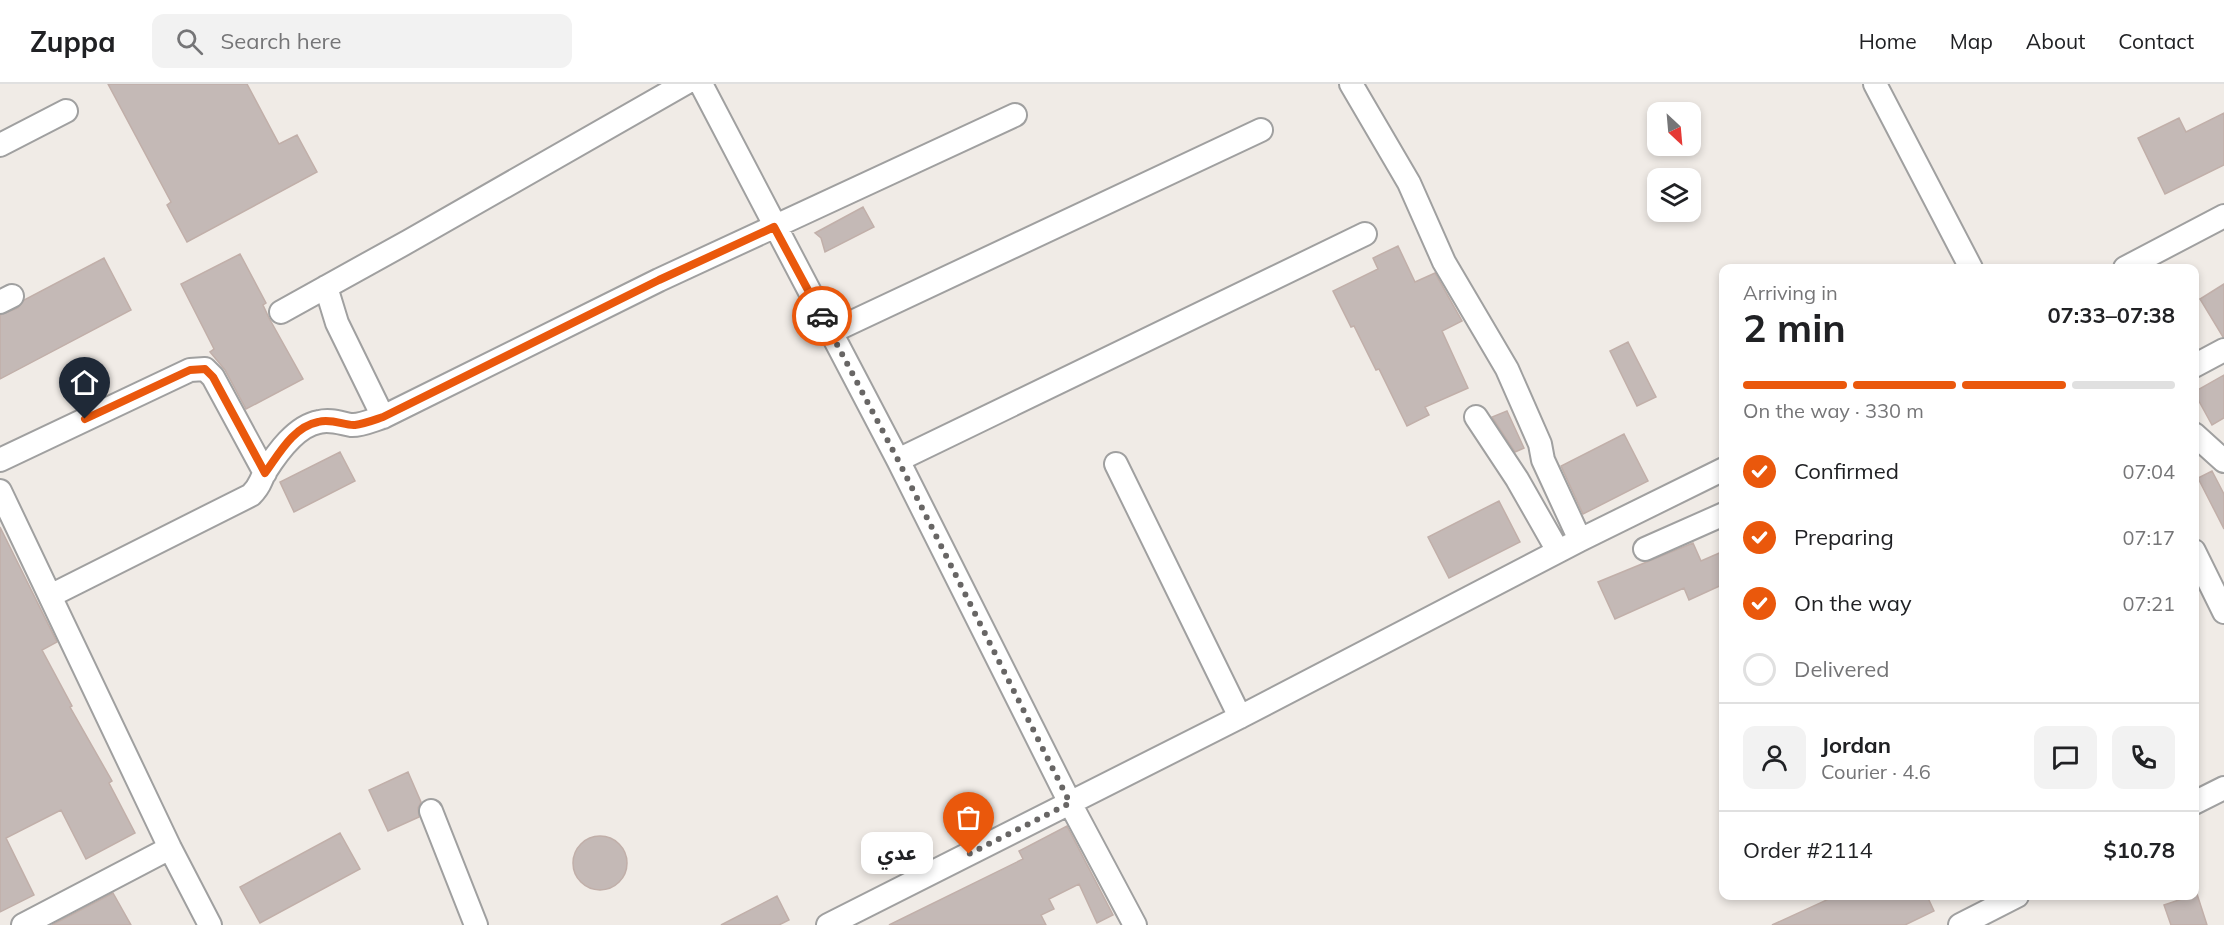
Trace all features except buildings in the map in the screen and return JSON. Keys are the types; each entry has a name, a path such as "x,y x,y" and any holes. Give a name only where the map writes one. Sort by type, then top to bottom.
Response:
{"street":[{"path":"281,312 684,84"},
{"path":"701,84 898,460 1070,803 1135,925"},
{"path":"1351,84 1409,183 1443,262 1507,369 1580,540"},
{"path":"1875,84 1969,264"},
{"path":"0,145 66,111"},
{"path":"50,596 251,495 261,485 265,473 290,440 303,428 318,422 338,421 353,426 383,417 648,285 1015,116"},
{"path":"831,332 1261,129"},
{"path":"2133,264 2224,216"},
{"path":"898,460 1365,234"},
{"path":"326,287 336,323 383,417"},
{"path":"2199,363 2224,350"},
{"path":"0,460 190,370 205,369 213,377 265,473"},
{"path":"1476,417 1517,479 1558,551"},
{"path":"2199,438 2224,461"},
{"path":"1116,464 1240,717"},
{"path":"828,925 1240,717 1558,551 1719,471"},
{"path":"0,491 170,848 210,925"},
{"path":"1645,549 1719,516"},
{"path":"2199,560 2222,604"},
{"path":"2199,800 2224,788"},
{"path":"431,811 476,925"},
{"path":"23,925 170,848"},
{"path":"1960,925 2009,900"}],"way so far":[{"path":"822,316 898,460 1070,803 969,854"}],"place":[{"name":"عدي","path":"969,854"}],"route":[{"path":"85,419 190,370 205,369 213,377 265,473 290,440 303,428 318,422 338,421 353,426 383,417 659,280 774,227 822,316"}]}
